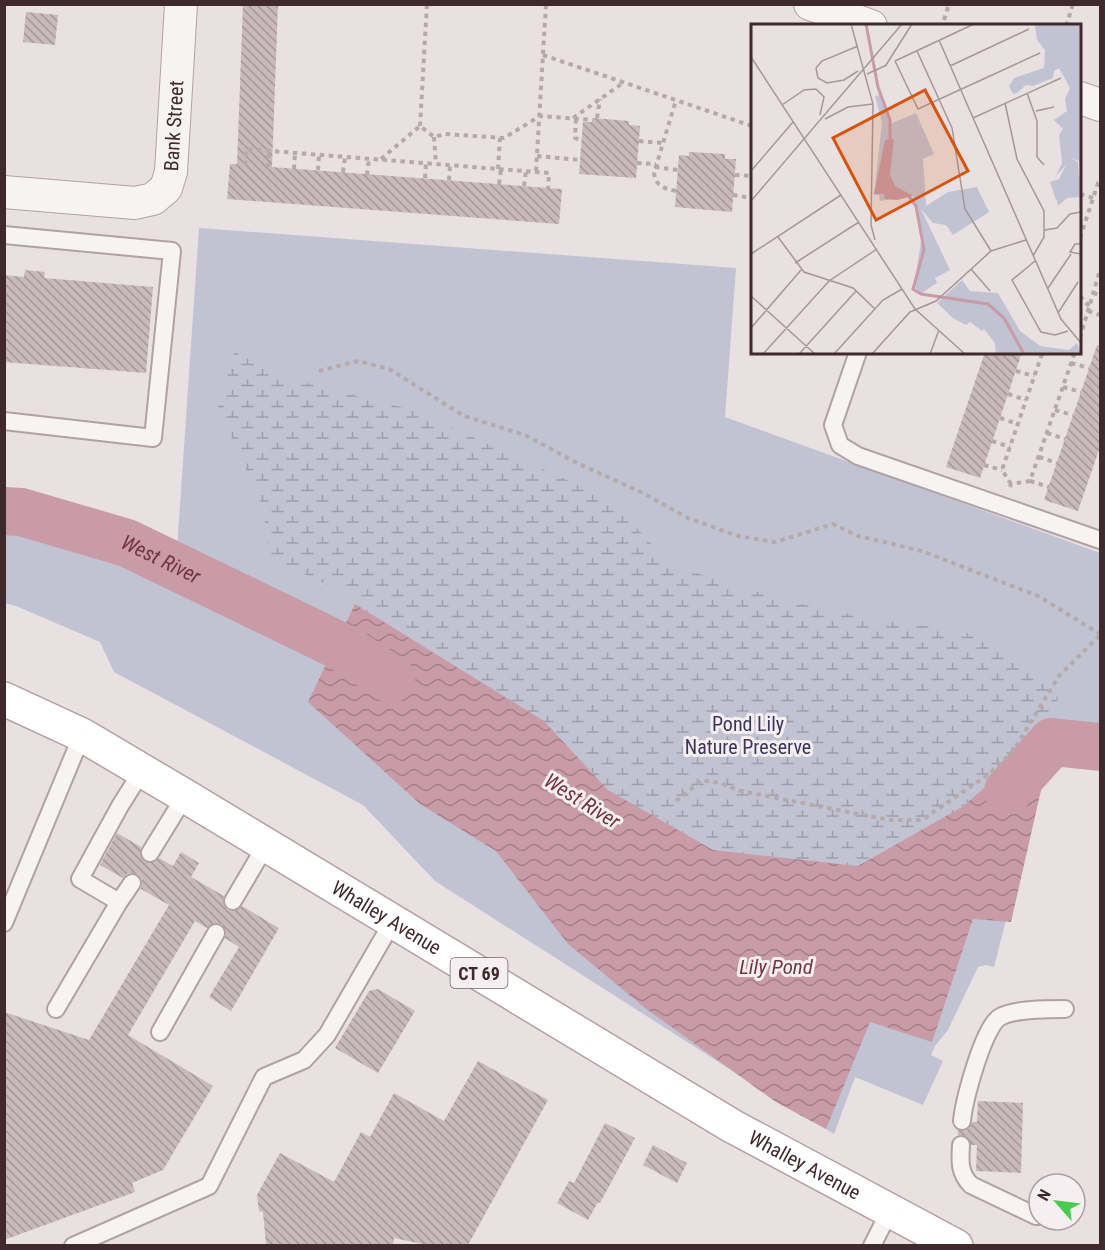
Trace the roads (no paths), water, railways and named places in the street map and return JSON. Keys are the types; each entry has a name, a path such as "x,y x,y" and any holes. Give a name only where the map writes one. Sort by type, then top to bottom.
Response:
{"main road":[{"name":"Whalley Avenue","path":"4,699 82,735 732,1126 956,1245"}],"street":[{"name":"Bank Street","path":"4,192 135,203 153,199 166,188 171,172 174,139 181,4"},
{"path":"810,4 865,24"},
{"path":"1081,98 1101,105"}],"lane":[{"path":"4,235 172,251 153,438 4,421"},
{"path":"857,354 833,425 840,445 858,456 1101,540"},
{"path":"4,923 82,735"},
{"path":"119,902 80,879 142,771"},
{"path":"150,853 185,796"},
{"path":"233,901 266,845"},
{"path":"56,1009 132,883"},
{"path":"73,1245 209,1186 264,1077 304,1059 327,1035 393,921"},
{"path":"160,1032 216,933"},
{"path":"962,1121 963,1107 983,1043 994,1022 1001,1016 1065,1009"},
{"path":"961,1145 960,1163 963,1176 971,1185 1027,1212"},
{"path":"872,1245 890,1210"}],"water":[{"name":"Lily Pond","path":"355,604 544,721 608,790 713,850 858,866 962,807 1058,726 1052,742 1011,922 973,919 932,1042 870,1022 826,1129 776,1102 645,1008 568,944 496,851 420,804 308,702"}],"waterway":[{"name":"West River","path":"4,511 21,512 127,543 344,648 391,679"},
{"name":"West River","path":"1008,791 1052,742 1100,747"}],"park label":[{"name":"Pond Lily Nature Preserve","path":"748,736"}]}
